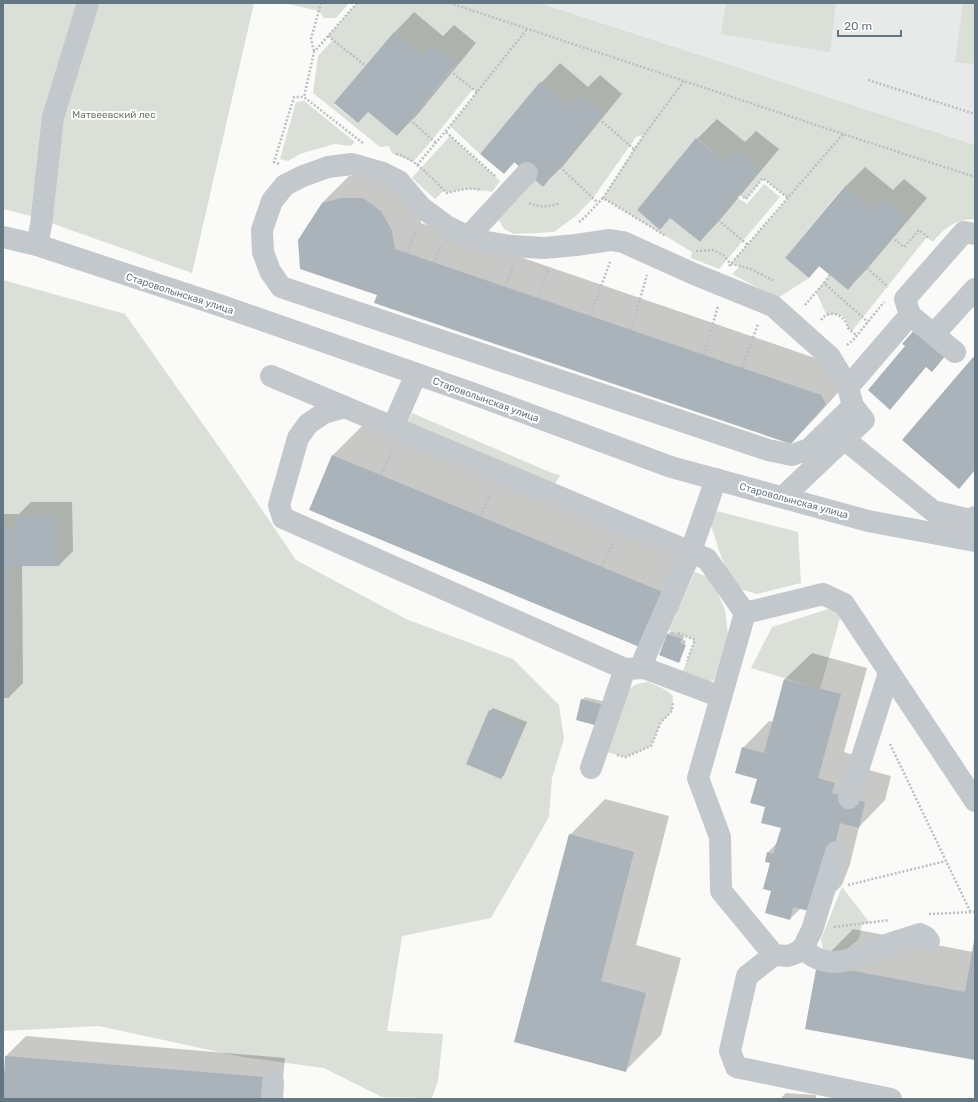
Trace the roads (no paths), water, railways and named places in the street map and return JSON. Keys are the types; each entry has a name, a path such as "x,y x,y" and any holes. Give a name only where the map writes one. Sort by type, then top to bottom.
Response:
{"street":[{"path":"37,245 41,225 53,117 88,3"},
{"path":"783,497 864,420 850,396 830,356 773,306 694,274 623,242 610,240 544,248 511,246 475,240 448,227 421,207 399,181 383,173 352,164 328,167 303,176 285,185 272,201 262,230 263,252 270,271 281,287 768,450 792,455 809,450 850,396 910,315"},
{"path":"468,237 527,173"},
{"path":"955,352 910,315 905,299 964,232 975,234"},
{"name":"Староволынская улица","path":"3,237 37,245 219,305 416,374 671,467 868,521 975,541"},
{"path":"934,334 975,289"},
{"path":"394,437 416,374"},
{"path":"271,376 345,407 394,437 708,558 745,613 698,778 720,837 721,891 774,955"},
{"path":"345,407 324,413 308,424 298,438 279,505 283,518 635,668 674,688 721,697"},
{"path":"844,439 933,511 970,520 975,517"},
{"path":"594,759 635,668 644,659 691,551 716,479"},
{"path":"745,613 822,594 844,604 975,801"},
{"path":"849,798 890,673"},
{"path":"836,852 812,930 803,948 788,956 774,955 747,976 730,1051 736,1067 891,1099"},
{"path":"803,948 810,956 816,959 835,963 864,955 874,949 920,934 926,936 929,941"}],"park label":[{"name":"Матвеевский лес","path":"114,114"}]}
